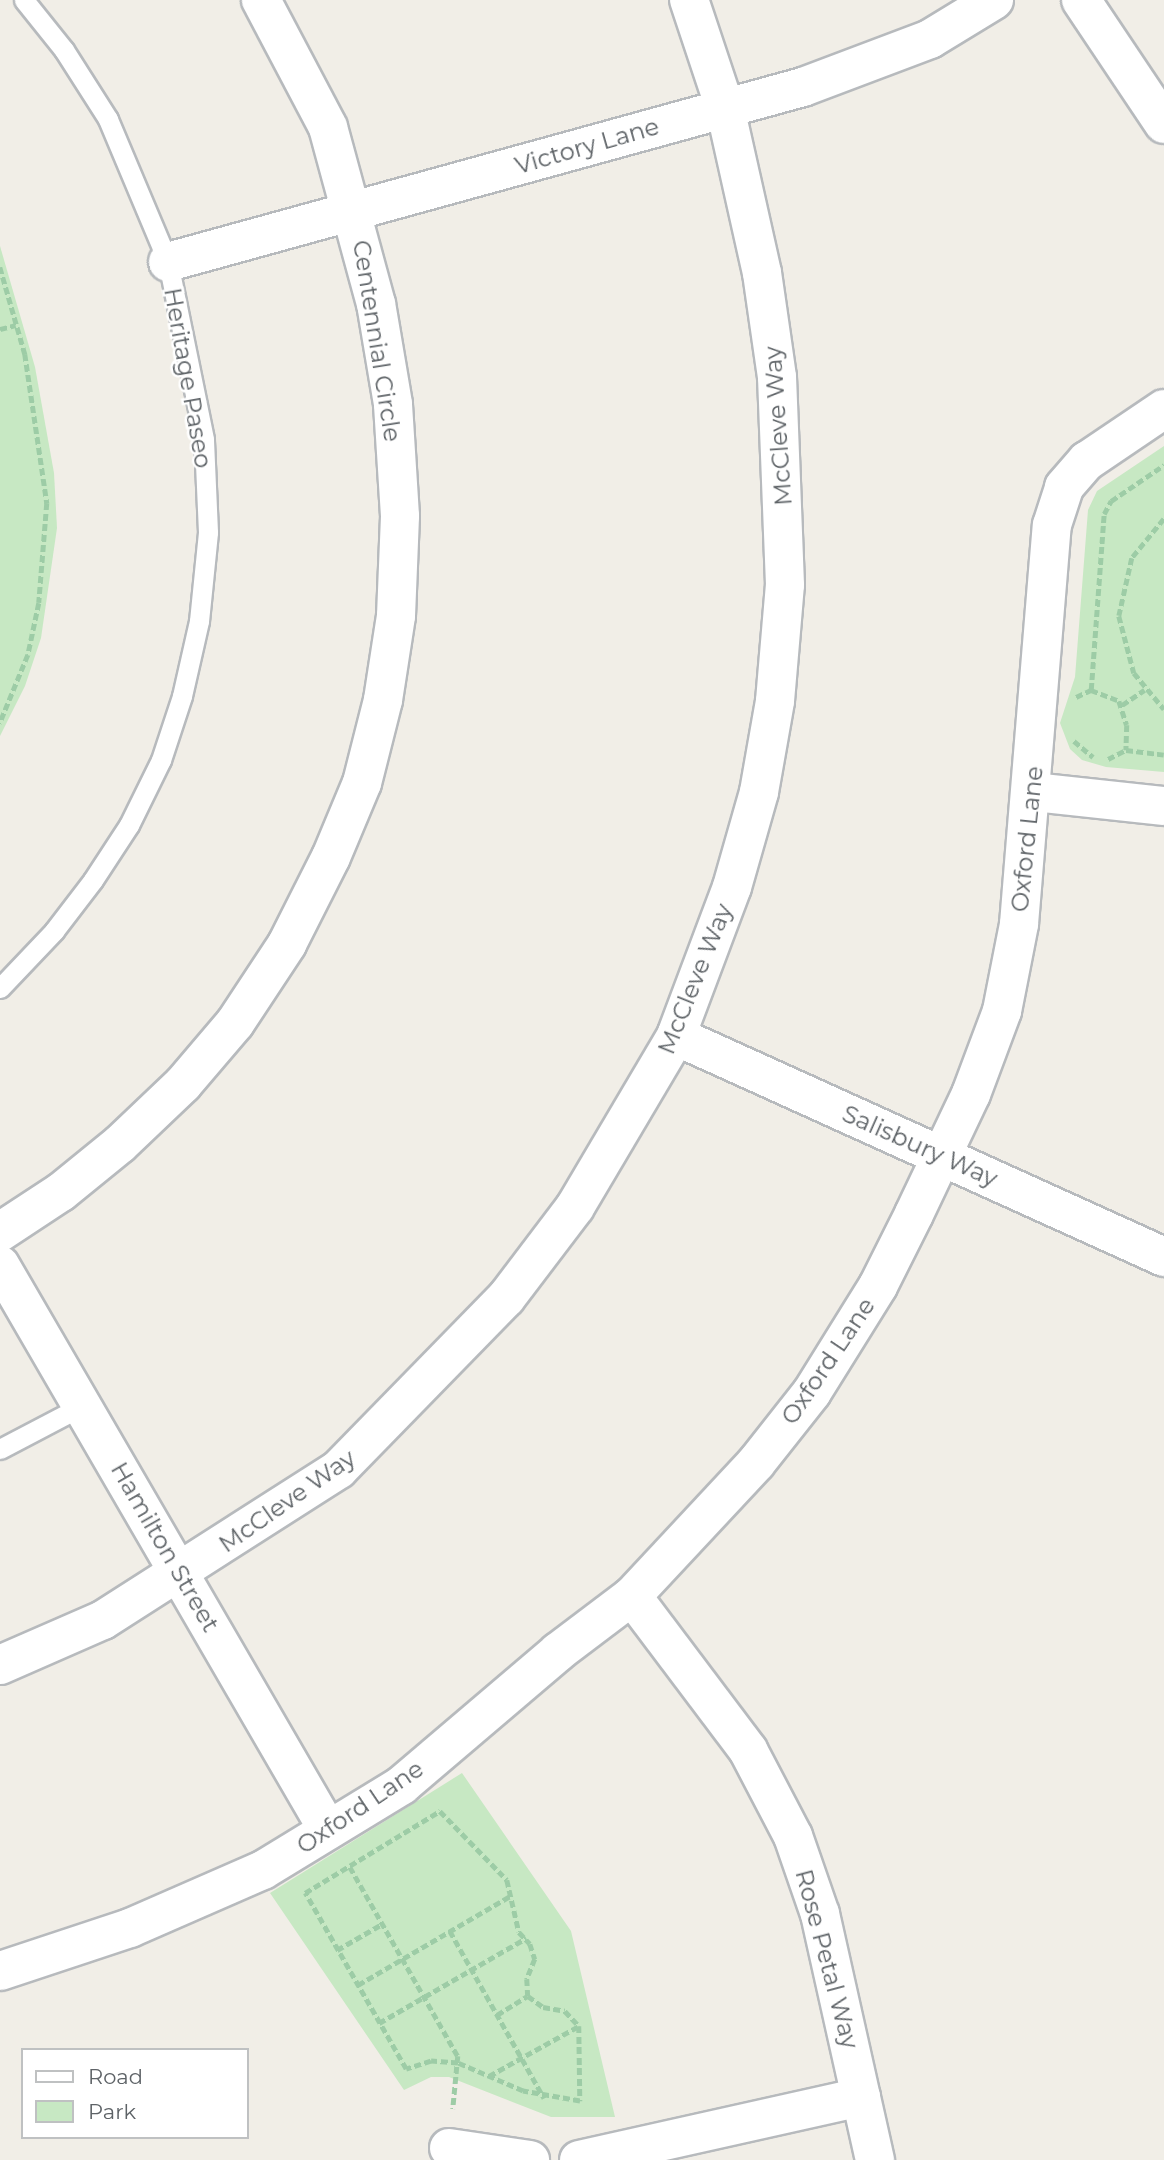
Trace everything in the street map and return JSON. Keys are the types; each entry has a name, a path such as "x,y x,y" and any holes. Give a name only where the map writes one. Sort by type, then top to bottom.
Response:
{"street":[{"name":"Centennial Circle","path":"0,1232 61,1192 120,1144 183,1084 235,1023 286,944 362,783 383,700 396,616 400,516 393,404 354,212 328,127 261,0"},
{"name":"McCleve Way","path":"0,1665 103,1620 181,1574 340,1469 446,1363 506,1298 575,1207 676,1036 732,887 759,792 775,701 785,585 777,377 762,273 725,108 689,0"},
{"name":"Victory Lane","path":"168,262 725,108 867,65 930,39 994,0"},
{"path":"1081,0 1164,124"},
{"name":"Oxford Lane","path":"0,1971 142,1923 263,1870 402,1785 558,1652 632,1596 748,1472 812,1392 878,1286 971,1094 1002,1011 1019,924 1052,525 1064,487 1087,461 1164,409"},
{"path":"1032,792 1164,806"},
{"name":"Salisbury Way","path":"676,1036 1164,1257"},
{"name":"Hamilton Street","path":"0,1265 328,1830"},
{"name":"Rose Petal Way","path":"632,1596 748,1750 793,1836 820,1914 875,2160"},
{"path":"579,2160 861,2097"},
{"path":"449,2148 530,2160"}],"lane":[{"name":"Heritage Paseo","path":"0,988 54,931 130,825 161,760 182,696 199,621 208,532 204,439 168,262 108,118 64,50 24,0"},
{"path":"0,1448 82,1406"}],"path":[{"path":"0,267 16,325 45,468 46,550 28,655 0,723"},
{"path":"0,330 16,325"},
{"path":"1091,690 1104,514 1111,501 1164,465"},
{"path":"1164,519 1132,558 1120,595 1123,645 1144,690 1164,709"},
{"path":"1074,700 1091,690 1110,695 1122,705 1128,740 1126,750"},
{"path":"1122,705 1144,690"},
{"path":"1070,735 1086,754 1097,759 1107,760 1126,750 1164,755"},
{"path":"440,1811 466,1843 498,1867 512,1895 519,1932 526,1938 535,1959 527,1979 528,1996 543,2007 565,2011 579,2026 580,2101 544,2098 457,2063 431,2061 406,2069 304,1894 440,1811"},
{"path":"328,1830 425,1998 457,2063 449,2148"},
{"path":"358,1985 512,1895"},
{"path":"337,1950 382,1924"},
{"path":"450,1931 544,2098"},
{"path":"379,2023 526,1938"},
{"path":"497,2015 528,1996"},
{"path":"489,2076 579,2026"}],"green space":[{"path":"0,246 35,367 54,473 57,528 41,638 25,686 0,736"},
{"path":"1164,446 1164,772 1106,767 1082,760 1070,749 1060,723 1075,677 1088,510 1097,491"},
{"path":"462,1773 571,1931 615,2117 551,2117 449,2077 431,2077 404,2090 270,1893"}]}
